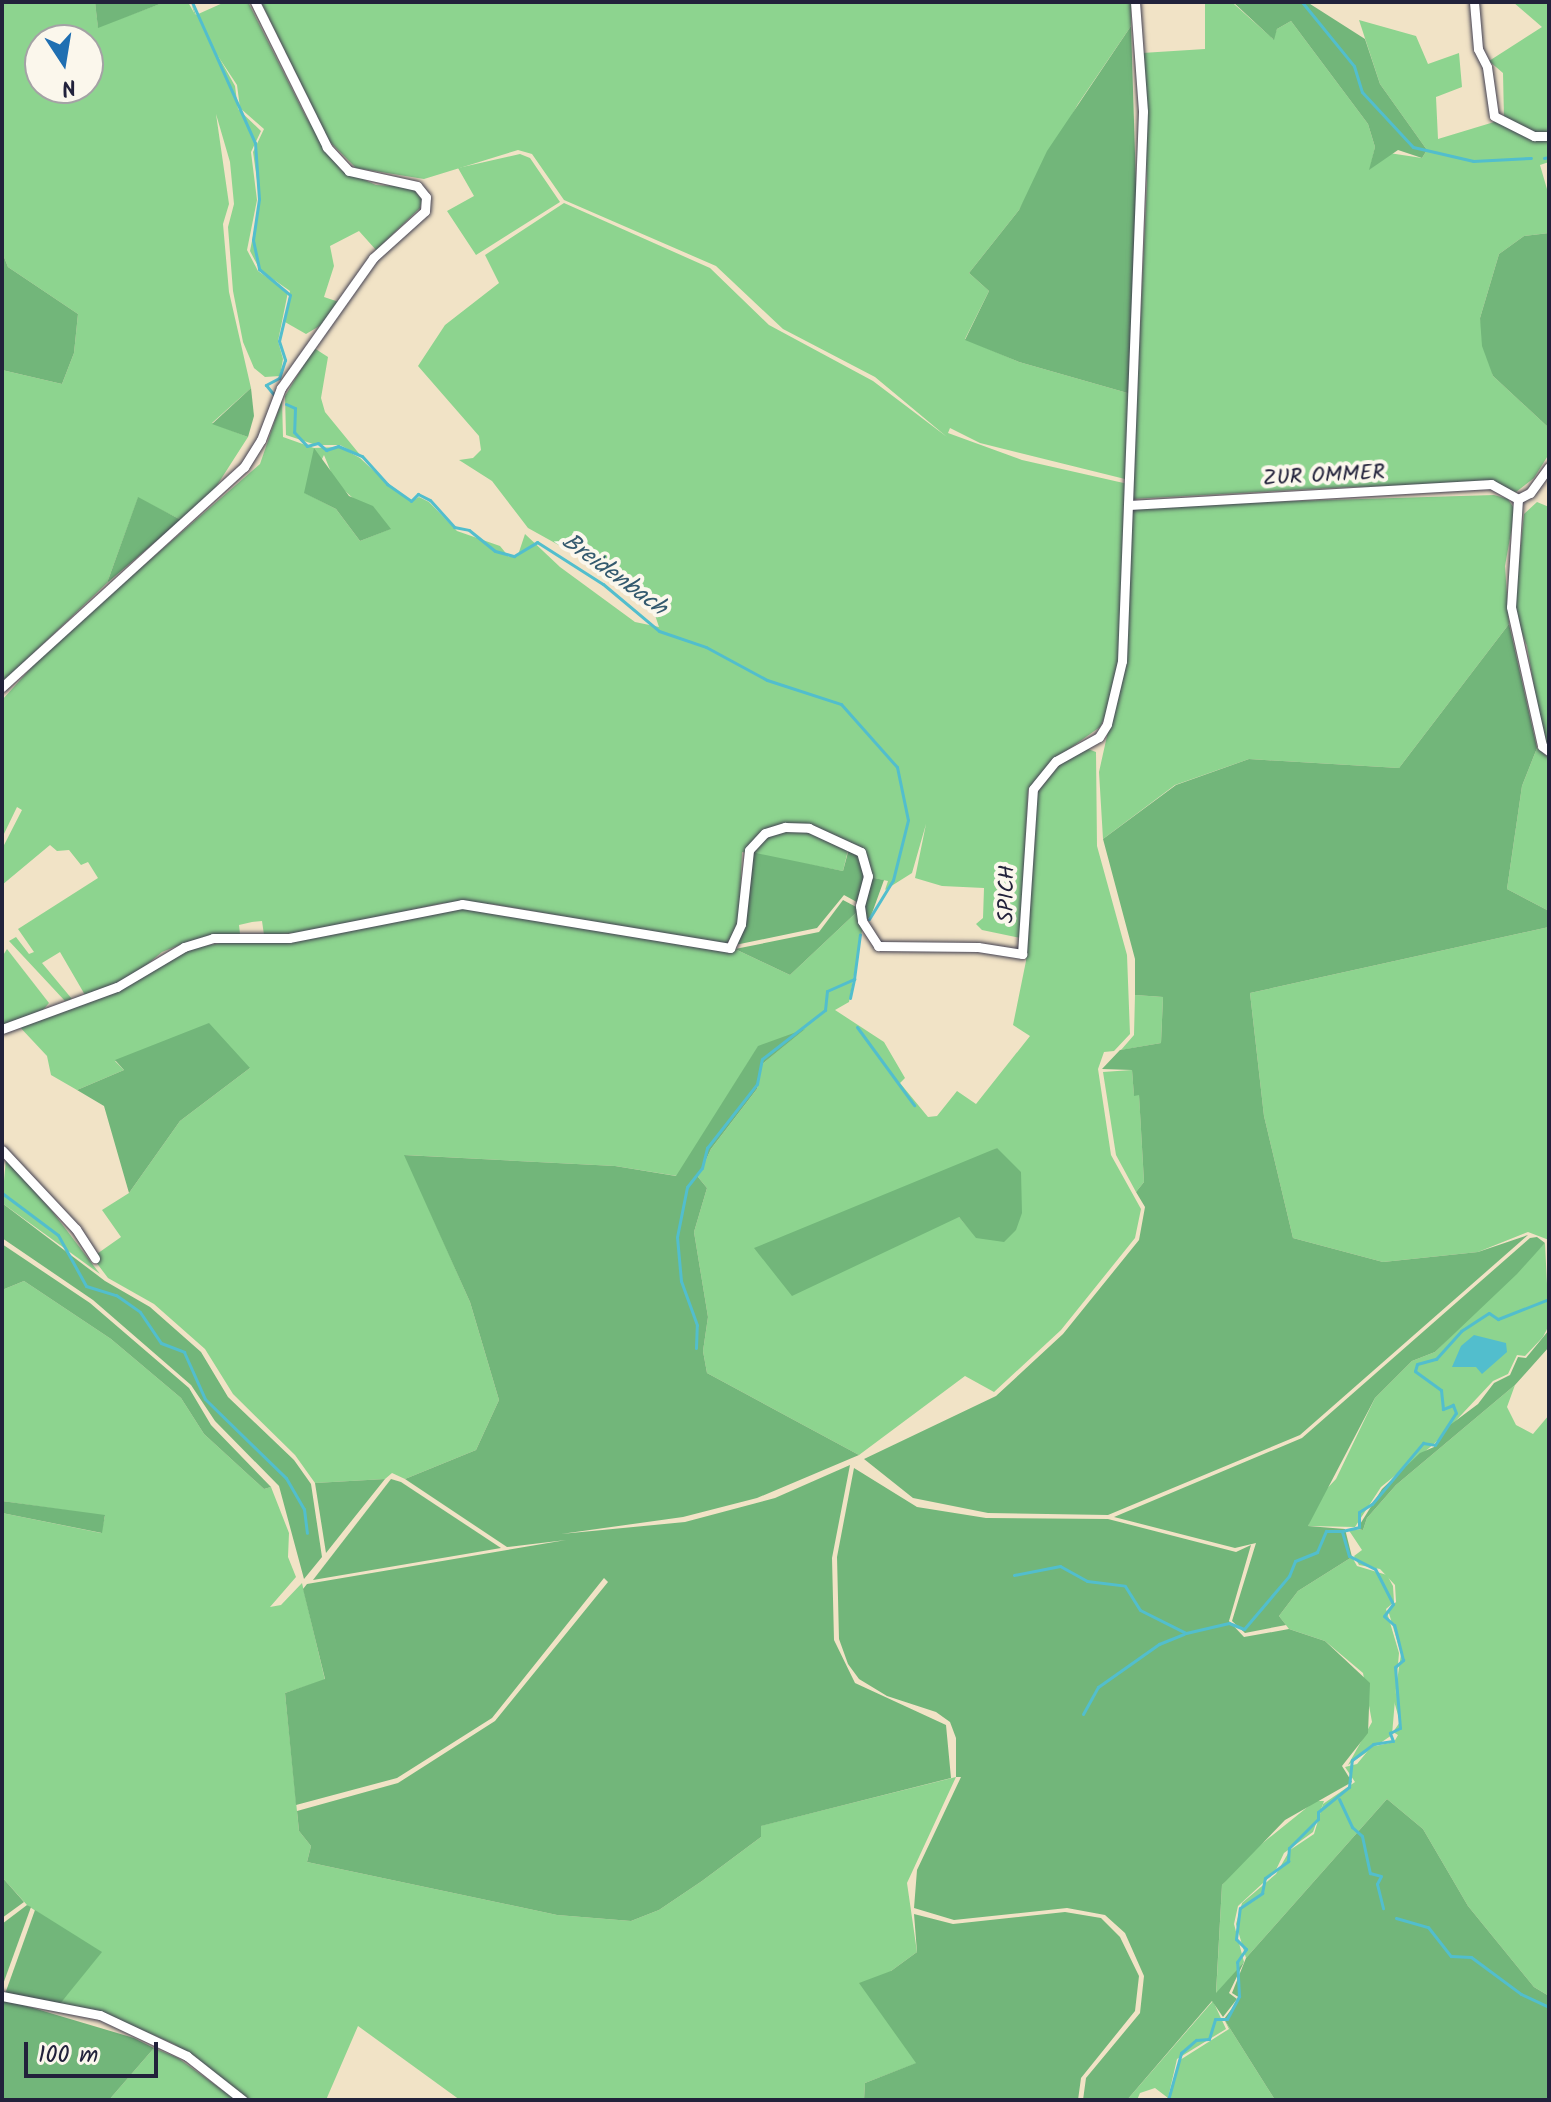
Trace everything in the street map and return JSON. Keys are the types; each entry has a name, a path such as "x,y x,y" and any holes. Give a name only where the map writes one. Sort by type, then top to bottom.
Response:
{"street":[{"path":"2,687 244,467 261,440 281,388 373,258 425,211 426,197 417,186 349,171 327,147 255,2"},
{"path":"1129,505 1143,111 1135,2"},
{"path":"1474,2 1478,49 1487,67 1494,116 1534,136 1546,136"},
{"path":"1549,467 1530,493 1518,499 1511,607 1542,746 1549,751"},
{"name":"ZUR OMMER","path":"1129,505 1491,484 1518,499"},
{"name":"SPICH","path":"2,1029 117,987 184,947 213,938 289,938 462,904 724,949 737,939 749,850 765,833 797,827 848,842 861,852 868,876 860,906 862,921 878,946 978,947 1022,954 1033,789 1056,761 1099,737 1110,711 1122,661 1129,505"},
{"path":"2,1150 76,1229 95,1258"},
{"path":"2,1996 100,2015 187,2056 243,2100"}],"green space":[{"path":"2,2 95,2 98,24 24,24 24,104 104,104 104,25 165,2 188,2 235,86 238,109 261,131 251,152 257,200 247,250 258,271 288,292 278,341 283,359 280,376 265,377 254,368 243,342 233,291 228,227 234,204 230,162 216,114 229,204 223,224 229,292 251,388 212,423 248,437 214,490 181,520 138,498 107,583 2,683 2,370 62,384 74,353 78,314 8,267 2,252"},
{"path":"95,2 165,2 104,26 98,24"},
{"path":"191,2 196,15 225,2 248,2 306,117 340,169 376,185 412,187 422,200 420,208 376,250 359,231 330,246 334,266 324,297 342,303 328,321 306,334 285,322 290,291 260,270 250,251 260,201 253,152 264,129 240,108 237,85 206,38 195,16"},
{"path":"261,2 1131,2 1131,26 1078,104 1019,210 969,273 989,291 965,339 1019,362 1131,394 1129,480 980,443 950,428 948,433 1022,460 1128,484 1118,667 1109,708 1100,727 1055,759 1028,790 1021,938 982,930 976,924 983,918 984,888 942,886 915,878 926,824 912,873 885,890 888,881 864,876 850,842 843,871 742,852 739,925 726,945 492,904 443,903 311,932 264,935 262,921 239,925 240,934 187,942 162,952 132,977 85,995 60,952 42,963 72,999 65,1001 9,941 16,937 29,954 34,952 18,929 98,878 88,862 81,865 69,850 57,851 50,845 2,885 2,849 22,810 17,807 2,838 2,700 51,646 260,464 282,400 283,437 314,448 340,447 360,458 393,489 412,501 419,497 429,502 457,531 500,546 509,557 518,555 525,534 560,567 635,622 659,627 654,612 609,573 528,528 492,481 459,460 473,458 481,450 479,436 418,366 445,325 499,283 485,255 564,203 710,268 769,325 873,381 947,437 875,377 783,329 716,266 564,200 532,154 518,150 424,179 356,168 329,141","holes":["324,455 335,482 355,500 373,507 390,529 360,541 336,509 305,493"]},
{"path":"1205,2 1234,4 1273,39 1277,29 1291,21 1368,124 1375,147 1370,169 1389,153 1422,158 1427,150 1380,84 1359,20 1416,36 1428,64 1459,53 1462,87 1436,97 1438,139 1504,119 1503,73 1489,61 1542,27 1513,2 1549,2 1549,162 1540,165 1549,196 1549,233 1524,236 1499,254 1480,318 1493,376 1549,428 1549,454 1534,478 1516,492 1495,485 1349,487 1132,499 1147,183 1142,53 1205,49"},
{"path":"1233,2 1307,2 1365,39 1380,84 1427,150 1422,158 1398,150 1369,170 1375,147 1368,124 1291,21 1277,29 1274,40"},
{"path":"1131,26 1137,217 1131,394 1019,362 965,340 989,291 969,273 1019,210 1047,151"},
{"path":"520,154 530,158 560,202 476,255 447,211 474,196 458,168"},
{"path":"1549,233 1549,428 1493,376 1482,346 1480,318 1499,254 1524,236"},
{"path":"2,252 8,267 78,314 74,353 62,384 2,370"},
{"path":"314,348 328,357 321,398 325,412 361,456 340,445 316,445 286,435 285,396"},
{"path":"251,388 254,416 248,437 212,424"},
{"path":"314,448 349,496 373,506 391,529 360,541 336,509 304,493"},
{"path":"1494,495 1508,499 1515,510 1505,566 1509,624 1399,768 1249,759 1175,785 1103,839 1099,772 1121,673 1131,506"},
{"path":"138,497 181,520 107,583"},
{"path":"1537,502 1549,507 1549,745 1543,739 1527,646 1514,612 1524,514"},
{"path":"1509,624 1537,748 1522,786 1507,889 1549,911 1549,927 1250,993 1264,1116 1293,1238 1383,1262 1478,1252 1528,1235 1300,1435 1108,1515 988,1513 913,1498 864,1459 996,1396 1063,1334 1139,1240 1145,1207 1136,1192 1144,1182 1139,1095 1134,1096 1132,1070 1102,1069 1120,1050 1161,1043 1163,997 1135,995 1135,959 1103,839 1176,785 1249,759 1399,768"},
{"path":"1537,748 1549,758 1549,911 1507,889 1522,786"},
{"path":"1088,749 1096,752 1097,846 1127,955 1130,1034 1114,1051 1104,1052 1098,1069 1111,1155 1141,1209 1135,1238 1061,1330 994,1392 965,1376 859,1455 707,1373 703,1351 708,1317 694,1232 707,1188 698,1177 711,1149 757,1089 761,1065 802,1031 758,1047 677,1176 615,1166 405,1155 470,1302 499,1400 476,1450 405,1479 392,1473 385,1479 315,1483 295,1455 233,1394 205,1349 154,1304 108,1278 71,1229 94,1256 121,1237 102,1210 129,1193 180,1121 250,1068 115,1061 124,1070 77,1090 51,1075 47,1056 17,1024 84,1002 192,948 238,940 293,942 410,914 460,908 725,952 735,949 790,975 860,909 862,931 849,1002 835,1010 884,1042 905,1078 900,1083 928,1117 937,1116 957,1091 976,1104 1030,1036 1013,1025 1026,961 1034,796 1061,763","holes":["997,1148 977,1238 959,1217 980,1158"]},
{"path":"851,841 864,876 884,880 871,916 865,921 864,906 844,895 817,928 735,945 751,852 843,871"},
{"path":"843,900 860,909 790,975 735,949 819,932"},
{"path":"1549,927 1549,1240 1528,1232 1478,1252 1383,1262 1293,1238 1264,1116 1250,993"},
{"path":"7,949 49,1003 42,1011 4,1025 2,957"},
{"path":"1135,995 1163,997 1161,1043 1121,1050 1134,1035"},
{"path":"209,1023 250,1068 180,1121 129,1193 104,1106 77,1090 124,1070 115,1060"},
{"path":"805,1029 761,1065 757,1089 711,1149 698,1177 707,1188 694,1232 708,1317 703,1351 707,1373 859,1455 757,1498 683,1517 561,1534 685,1522 775,1498 850,1465 832,1558 834,1640 855,1683 946,1725 951,1778 761,1826 761,1837 702,1881 659,1910 631,1921 557,1915 307,1862 311,1846 299,1831 297,1811 398,1783 495,1721 608,1582 604,1578 492,1718 397,1778 296,1805 285,1693 325,1679 303,1589 307,1584 566,1540 507,1547 405,1479 476,1450 499,1400 470,1302 404,1155 615,1166 676,1176 758,1046"},
{"path":"1132,1070 1134,1095 1139,1094 1144,1182 1136,1192 1116,1155 1103,1072"},
{"path":"997,1148 1021,1172 1022,1213 1016,1230 1004,1242 976,1238 959,1217 792,1296 754,1248"},
{"path":"6,1159 52,1211 100,1274 2,1203"},
{"path":"2,1203 105,1281 150,1307 201,1352 228,1397 294,1460 311,1484 322,1557 304,1579 279,1486 215,1421 191,1385 93,1300 2,1238"},
{"path":"1537,1237 1545,1243 1517,1274 1435,1352 1412,1361 1375,1398 1308,1526 1345,1529 1352,1557 1298,1591 1279,1616 1286,1625 1245,1633 1232,1621 1256,1543 1235,1548 1114,1517 1302,1438 1530,1238"},
{"path":"1545,1243 1549,1325 1543,1337 1525,1356 1517,1355 1508,1374 1493,1381 1434,1444 1381,1487 1355,1527 1308,1526 1318,1498 1336,1479 1375,1398 1412,1361 1435,1352"},
{"path":"2,1244 90,1303 189,1388 211,1425 271,1487 264,1489 204,1434 181,1398 111,1339 24,1281 2,1290"},
{"path":"24,1281 111,1339 181,1398 204,1434 264,1489 271,1487 289,1533 288,1557 296,1577 270,1607 281,1605 302,1583 325,1680 285,1693 299,1831 311,1846 307,1862 557,1915 631,1921 659,1910 702,1881 761,1837 760,1826 956,1777 907,1883 917,1952 891,1971 917,2063 865,2083 864,2100 460,2100 358,2026 326,2100 249,2100 174,2044 112,2017 60,2004 53,1923 27,1905 2,1877 2,1513 101,1533 105,1516 2,1501 2,1290"},
{"path":"1549,1330 1549,1347 1515,1385 1396,1485 1367,1518 1363,1530 1357,1529 1382,1489 1420,1453 1434,1447 1450,1425 1478,1404 1494,1383 1510,1375 1518,1357 1526,1358"},
{"path":"1515,1385 1507,1407 1516,1425 1533,1434 1549,1415 1549,1996 1534,1987 1468,1906 1423,1829 1387,1799 1246,1958 1236,1924 1242,1903 1276,1874 1290,1850 1314,1834 1323,1804 1355,1782 1345,1767 1357,1764 1371,1747 1394,1742 1398,1735 1393,1732 1400,1722 1394,1701 1401,1654 1388,1610 1396,1602 1395,1585 1380,1569 1359,1565 1354,1556 1362,1550 1348,1529 1363,1530 1367,1518 1396,1485"},
{"path":"854,1468 917,1507 986,1518 1108,1519 1236,1552 1251,1545 1229,1621 1244,1637 1289,1629 1325,1641 1370,1683 1368,1733 1342,1766 1352,1782 1285,1820 1222,1885 1216,1993 1244,1962 1229,1993 1237,1999 1223,2017 1212,2001 1127,2100 1083,2100 1086,2078 1140,2013 1144,1976 1125,1933 1105,1915 1067,1908 954,1920 914,1908 917,1870 961,1777 956,1777 956,1738 950,1722 936,1712 887,1696 859,1679 848,1664 839,1639 837,1557"},
{"path":"385,1479 353,1519 326,1553 315,1483"},
{"path":"391,1479 401,1482 501,1548 313,1580"},
{"path":"2,1501 105,1515 102,1533 2,1513"},
{"path":"1352,1557 1357,1566 1387,1575 1393,1586 1394,1602 1386,1609 1399,1653 1392,1735 1348,1765 1372,1722 1363,1673 1325,1641 1289,1629 1279,1616 1298,1591"},
{"path":"1387,1799 1423,1829 1468,1906 1534,1987 1549,1996 1549,2100 1275,2100 1224,2019 1240,1998 1232,1993 1246,1958"},
{"path":"1315,1801 1324,1801 1313,1832 1284,1853 1275,1872 1238,1906 1234,1924 1244,1962 1216,1995 1222,1885 1244,1858"},
{"path":"2,1877 24,1902 2,1918"},
{"path":"27,1905 31,1907 2,1987 2,1924"},
{"path":"35,1910 102,1952 55,2010 5,1994"},
{"path":"1065,1912 1101,1918 1120,1937 1139,1976 1135,2011 1081,2078 1078,2100 864,2100 865,2083 916,2063 859,1983 891,1971 917,1952 914,1914 953,1924"},
{"path":"3,1999 134,2038 154,2048 109,2100 2,2100"},
{"path":"1213,2001 1226,2029 1177,2059 1168,2098 1155,2088 1140,2093 1137,2100 1127,2100"},
{"path":"1224,2019 1275,2100 1169,2100 1180,2060 1229,2029"},
{"path":"154,2048 178,2058 236,2100 109,2100"}],"water":[{"path":"1474,1335 1506,1343 1507,1352 1482,1374 1476,1367 1452,1367 1461,1346"}],"waterway":[{"name":"Breidenbach","path":"192,2 255,143 259,199 253,240 259,269 290,295 279,341 285,360 279,378 266,385 274,395"},
{"path":"1302,2 1354,66 1362,92 1413,147 1473,161 1531,158"},
{"path":"1544,158 1549,157"},
{"name":"Breidenbach","path":"286,404 295,408 294,432 307,446 318,443 326,450 338,446 362,456 387,484 411,501 418,494 430,500 454,527 469,530 495,551 514,556 537,542 603,584 659,631 706,647 767,680 841,704 897,767 908,820 893,880 869,919"},
{"name":"Breidenbach","path":"696,1348 697,1325 681,1281 677,1237 687,1187 702,1168 707,1148 757,1084 762,1059 825,1010 827,991 854,979 860,934"},
{"path":"850,998 854,979"},
{"path":"857,1027 914,1105"},
{"path":"2,1193 58,1235 86,1286 116,1295 140,1312 161,1343 184,1352 205,1399 286,1478 304,1509 307,1533"},
{"path":"1168,2100 1181,2053 1196,2040 1209,2039 1215,2019 1227,2019 1239,1996 1237,1962 1246,1949 1236,1939 1240,1908 1262,1893 1265,1878 1288,1861 1289,1848 1318,1819 1318,1812 1349,1787 1352,1760 1373,1744 1393,1741 1390,1733 1400,1728 1395,1667 1403,1660 1394,1625 1384,1616 1393,1604 1375,1569 1349,1556 1342,1531 1359,1527 1359,1512 1372,1504 1423,1443 1435,1445 1456,1413 1453,1405 1443,1409 1441,1390 1415,1371 1417,1364 1436,1359 1461,1331 1489,1313 1498,1319 1549,1299"},
{"path":"1014,1575 1060,1566 1087,1581 1125,1586 1140,1610 1186,1633 1229,1623 1244,1629 1289,1576 1295,1561 1317,1552 1326,1531 1341,1531"},
{"path":"1083,1714 1098,1687 1159,1644 1184,1634"},
{"path":"1339,1799 1352,1827 1362,1836 1370,1873 1381,1876 1377,1884 1383,1908"},
{"path":"1396,1918 1428,1927 1451,1956 1471,1957 1521,1994 1549,2007"}]}
